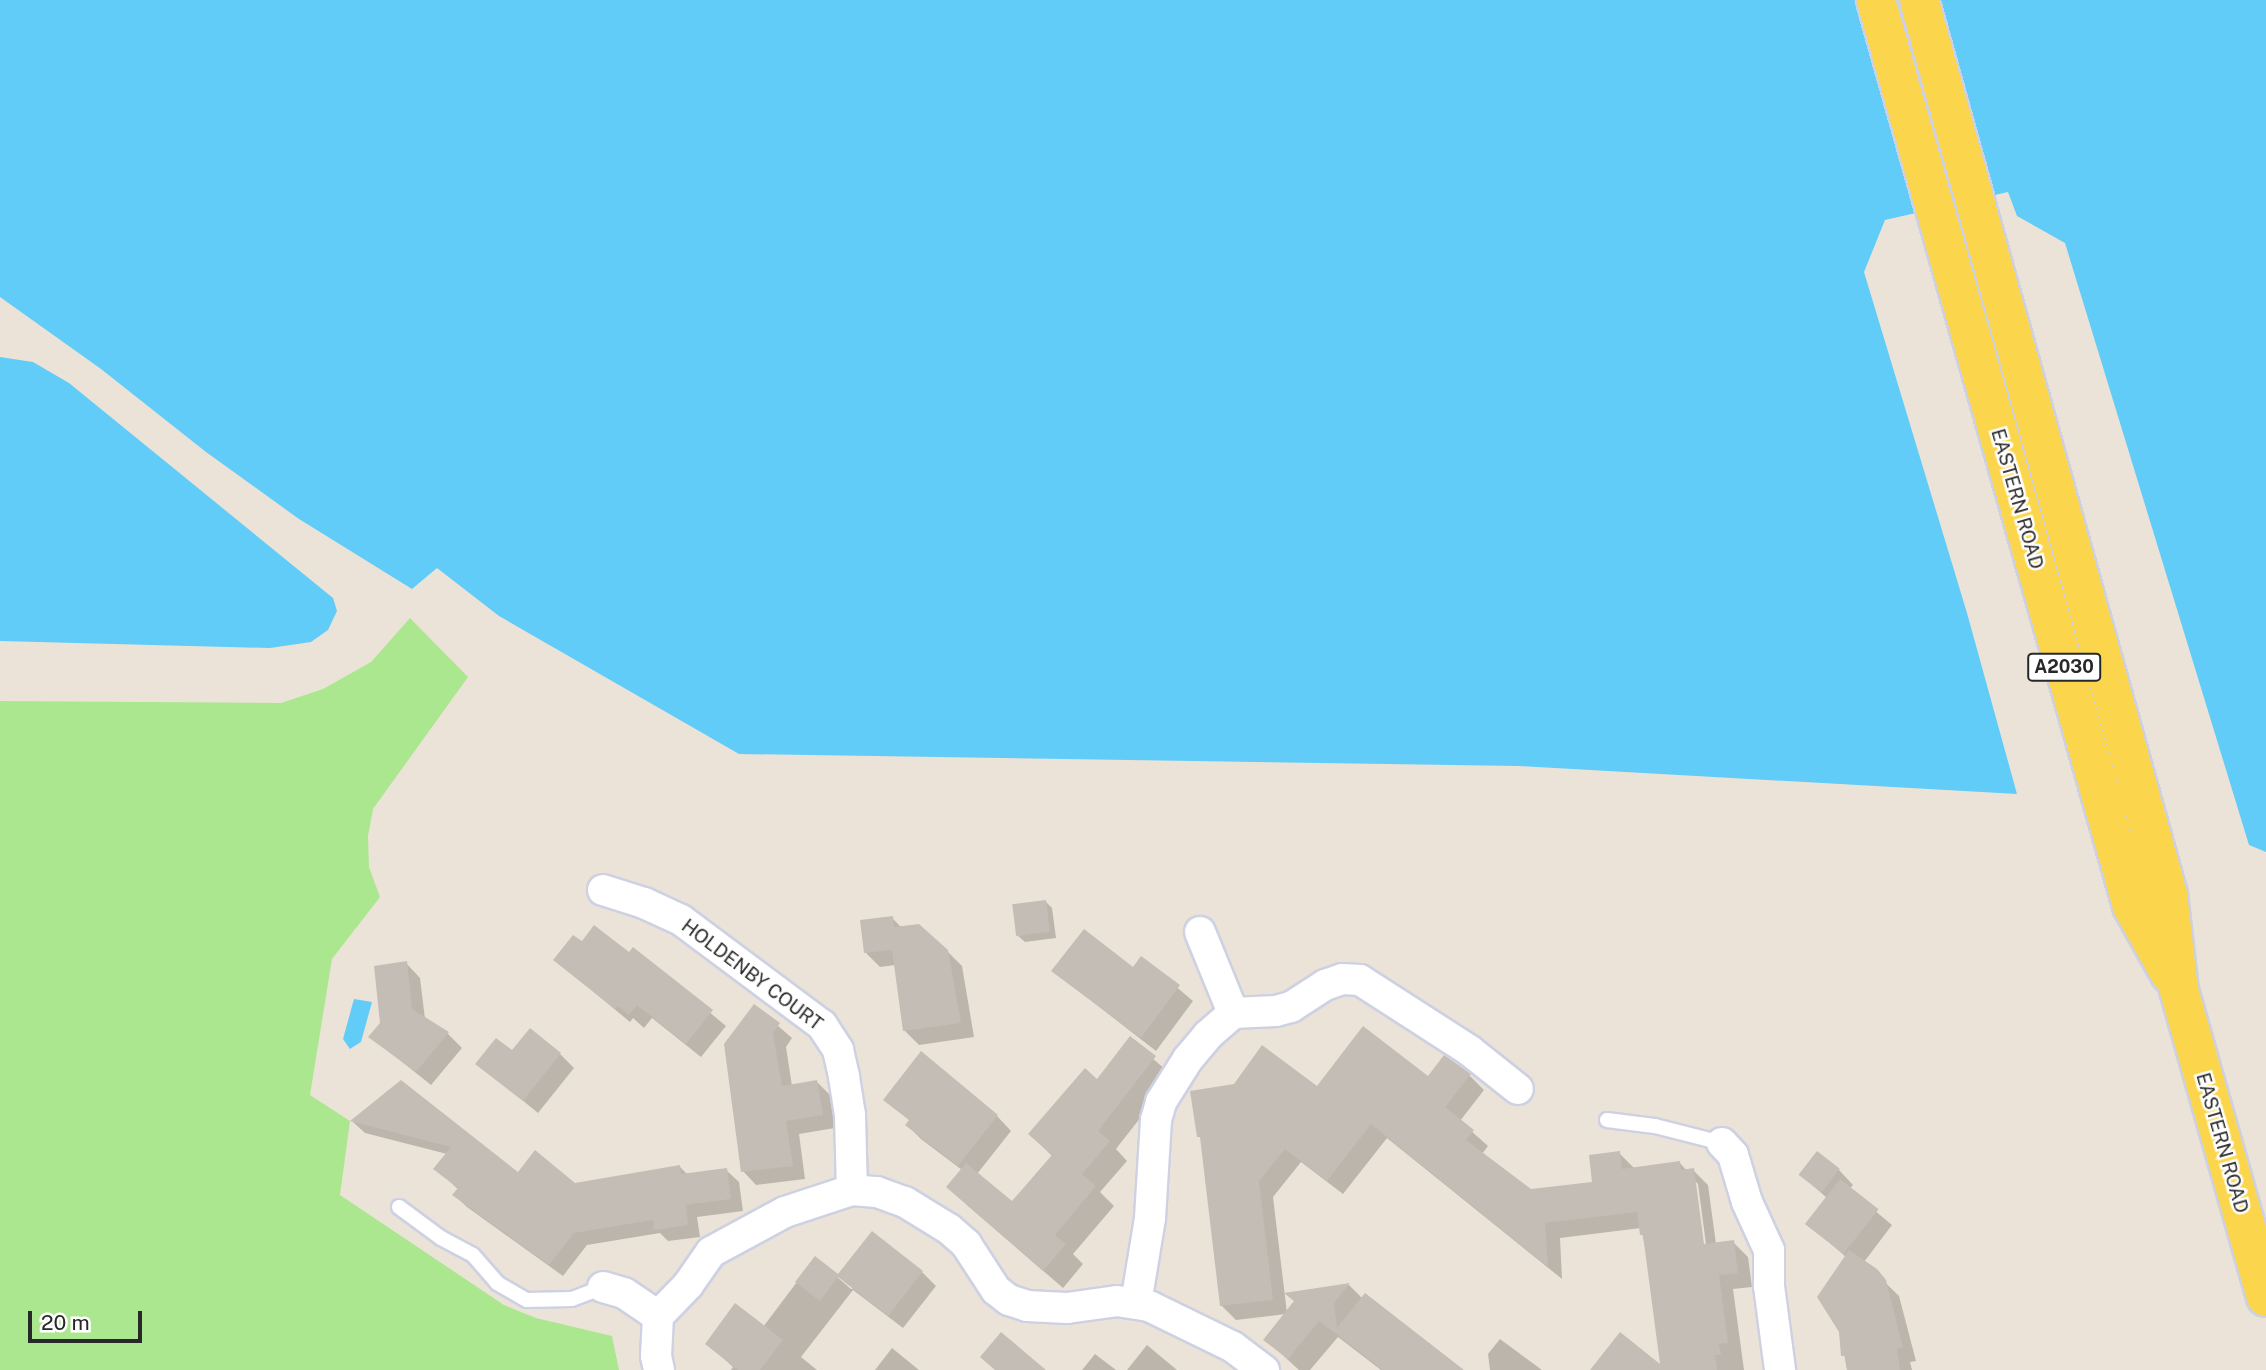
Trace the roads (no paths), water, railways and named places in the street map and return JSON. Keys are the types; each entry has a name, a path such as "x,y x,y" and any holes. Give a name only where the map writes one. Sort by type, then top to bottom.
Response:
{"main road":[{"name":"EASTERN ROAD","path":"1876,0 2132,905 2179,990"},
{"name":"EASTERN ROAD","path":"1919,0 2168,894 2179,990 2266,1297"}],"street":[{"name":"HOLDENBY COURT","path":"603,890 644,903 681,920 822,1025 838,1050 844,1077 850,1115 852,1190"},
{"path":"1200,932 1233,1013"},
{"path":"1136,1303 1150,1218 1156,1120 1161,1102 1188,1059 1208,1035 1233,1013 1276,1011 1291,1007 1325,985 1342,979 1360,980 1471,1051 1518,1089"},
{"path":"1722,1143 1733,1155 1747,1202 1769,1251 1769,1286 1780,1370"},
{"path":"659,1370 656,1356 657,1316 688,1285 711,1252 785,1212 852,1190 877,1192 905,1202 949,1229 966,1244 996,1290 1009,1300 1027,1306 1067,1308 1118,1301 1149,1306 1212,1336 1264,1370"},
{"path":"603,1287 624,1293 657,1316"}],"lane":[{"path":"1607,1120 1656,1126 1722,1143"},
{"path":"399,1207 441,1238 473,1255 496,1283 527,1300 572,1300 603,1287"}],"water":[{"path":"0,0 2266,0 2266,852 2249,845 2065,243 2017,216 2008,192 1885,220 1864,272 1967,613 2017,794 1519,766 739,754 499,616 437,568 412,589 299,519 206,452 101,369 0,297"},
{"path":"0,357 33,362 69,383 333,598 337,611 328,630 311,642 270,648 0,641"},
{"path":"354,999 372,1002 361,1042 350,1049 343,1039"}]}
